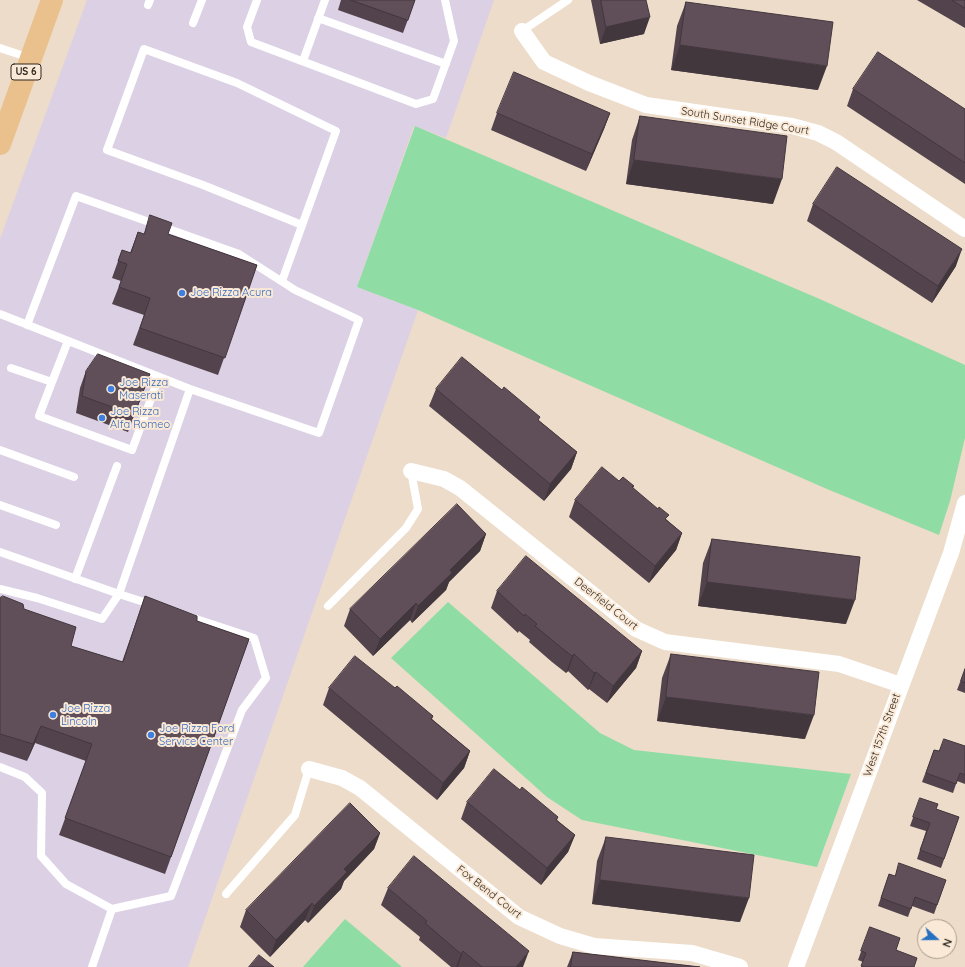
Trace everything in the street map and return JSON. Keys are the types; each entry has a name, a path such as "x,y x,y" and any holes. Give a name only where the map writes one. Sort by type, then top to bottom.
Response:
{"main road":[{"name":"US 6","path":"0,144 52,0"}],"street":[{"name":"South Sunset Ridge Court","path":"522,31 544,62 589,84 646,105 792,126 818,133 965,229"},
{"name":"Deerfield Court","path":"411,471 444,479 460,488 636,629 665,642 839,664 901,686"},
{"name":"West 157th Street","path":"796,967 951,552 965,503"},
{"name":"Fox Bend Court","path":"309,769 342,778 360,788 519,917 560,936 594,946 692,953 740,967"}],"lane":[{"path":"193,23 202,0"},
{"path":"257,0 247,27 251,42 416,104 433,99 454,41 446,0"},
{"path":"303,61 325,0"},
{"path":"522,31 568,0"},
{"path":"318,18 446,64"},
{"path":"0,48 31,59"},
{"path":"282,281 336,131 237,83 144,49 107,150 203,185 302,225"},
{"path":"0,314 27,325 190,389 318,433 360,320 295,290 239,254 76,196 27,325"},
{"path":"68,341 39,416 132,450 159,377"},
{"path":"12,368 52,382"},
{"path":"0,589 37,598 102,619 119,594 190,389"},
{"path":"0,450 74,477"},
{"path":"75,578 116,466"},
{"path":"328,606 406,528 418,509 411,471"},
{"path":"0,505 56,525"},
{"path":"0,552 119,594 164,608"},
{"path":"0,768 26,777 42,793 41,856 66,884 112,909 171,896 242,710 266,678 254,638 179,613"},
{"path":"226,894 295,815 309,769"},
{"path":"92,967 112,909"}],"shaded area":[{"path":"87,0 494,0 446,138 414,126 357,287 418,310 188,967 0,967 0,239"}],"green space":[{"path":"415,126 822,300 965,365 965,438 950,501 939,535 827,489 418,310 357,287"},
{"path":"448,602 600,733 634,750 851,774 817,867 582,820 547,797 391,658"},
{"path":"345,919 402,967 303,967"}],"building":[{"path":"351,0 415,0 408,20"},
{"path":"601,0 646,0 650,17 606,27"},
{"path":"952,0 965,0 965,8"},
{"path":"686,2 833,22 827,66 680,45"},
{"path":"878,52 965,109 965,163 853,89"},
{"path":"514,72 610,113 592,154 497,113"},
{"path":"640,116 787,136 782,179 634,160"},
{"path":"837,167 962,249 938,286 813,204"},
{"name":"Joe Rizza Acura","path":"150,215 172,223 168,234 257,265 225,358 140,328 150,298 119,287 127,264 118,261 122,250 131,253 138,232 144,234"},
{"path":"98,354 150,374 134,415 82,396 86,371"},
{"path":"462,357 502,390 504,387 540,417 538,420 577,452 550,484 436,389"},
{"path":"602,467 619,481 623,477 634,486 632,487 658,509 659,507 669,515 665,519 682,533 655,566 575,500"},
{"path":"457,504 486,534 450,570 452,573 418,606 416,603 380,639 350,609"},
{"path":"712,539 860,557 855,600 707,582"},
{"path":"526,556 642,651 613,686 596,672 594,673 574,654 572,656 558,645 535,626 537,624 525,614 524,616 497,591"},
{"path":"3,596 23,604 24,609 76,627 71,646 123,662 145,596 197,616 197,621 249,639 171,857 65,818 92,744 41,726 33,744 0,734 0,598"},
{"path":"671,654 819,672 814,715 666,697"},
{"path":"355,656 395,688 397,686 433,716 431,719 470,751 443,783 329,688"},
{"path":"965,669 965,683 961,681"},
{"path":"944,739 965,746 965,775 960,773 956,784 926,773 934,750 939,751"},
{"path":"494,769 520,790 522,787 558,817 556,820 575,835 547,868 467,802"},
{"path":"920,798 938,804 936,809 959,817 944,859 920,850 930,823 913,817"},
{"path":"350,803 380,833 344,869 347,872 314,906 312,903 276,940 246,910"},
{"path":"606,837 754,855 749,898 600,880"},
{"path":"414,856 529,951 516,967 482,967 463,951 461,954 425,923 427,921 388,888"},
{"path":"899,863 946,880 937,905 915,897 911,909 881,898 889,874 895,876"},
{"path":"870,927 900,938 896,950 917,958 914,967 864,967 861,966 866,953 861,951"},
{"path":"573,952 700,967 571,967"},
{"path":"259,955 274,967 249,967"}],"place":[{"name":"Joe Rizza Acura","path":"182,293"},
{"name":"Joe Rizza Maserati","path":"111,389"},
{"name":"Joe Rizza Alfa Romeo","path":"102,418"},
{"name":"Joe Rizza Lincoln","path":"53,715"},
{"name":"Joe Rizza Ford Service Center","path":"151,735"}]}
